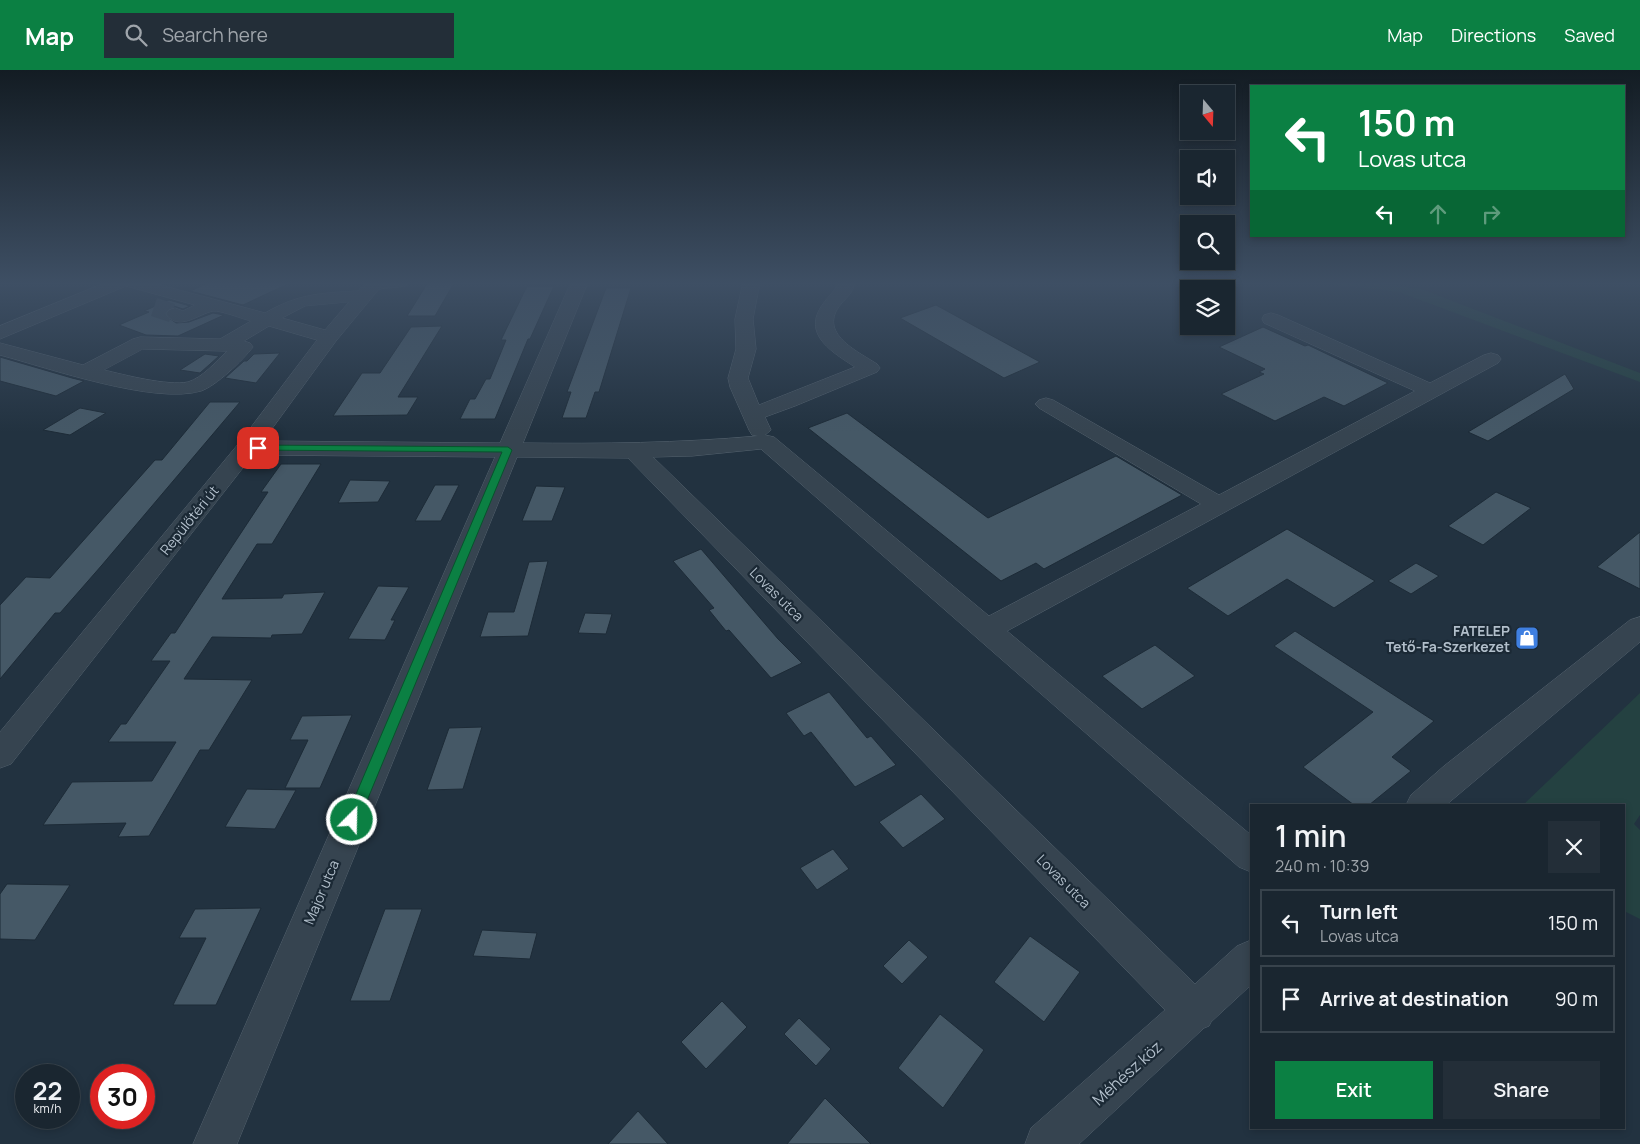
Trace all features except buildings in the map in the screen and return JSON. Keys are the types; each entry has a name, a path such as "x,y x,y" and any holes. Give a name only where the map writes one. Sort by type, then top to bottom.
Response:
{"street":[{"path":"224,345 246,332"},
{"path":"311,332 329,337"},
{"name":"Repülőtéri út","path":"0,755 247,448 333,332"},
{"name":"Major utca","path":"215,1144 559,332"},
{"path":"745,332 746,349 738,378 740,387 766,442 1250,855"},
{"path":"752,414 788,402 870,368 832,342 825,332"},
{"path":"1300,332 1431,391"},
{"path":"0,349 85,372 121,381 184,389 195,387 243,347 140,343 85,372"},
{"path":"121,381 180,344"},
{"path":"986,630 1491,359"},
{"path":"1046,404 1219,505"},
{"path":"247,448 634,451 692,449 766,442"},
{"name":"Lovas utca","path":"634,451 1201,1007"},
{"path":"1424,804 1456,776 1640,628"},
{"name":"Méhész köz","path":"1048,1144 1201,1007 1250,960"}],"green space":[{"path":"1506,332 1533,332 1640,373 1640,382"},
{"path":"1640,693 1640,815 1634,824 1640,830 1640,919 1625,912 1625,804 1524,804"}],"place":[{"name":"FATELEP Tető-Fa-Szerkezet","path":"1527,638"}],"route":[{"path":"258,448 508,450 352,820"}]}
